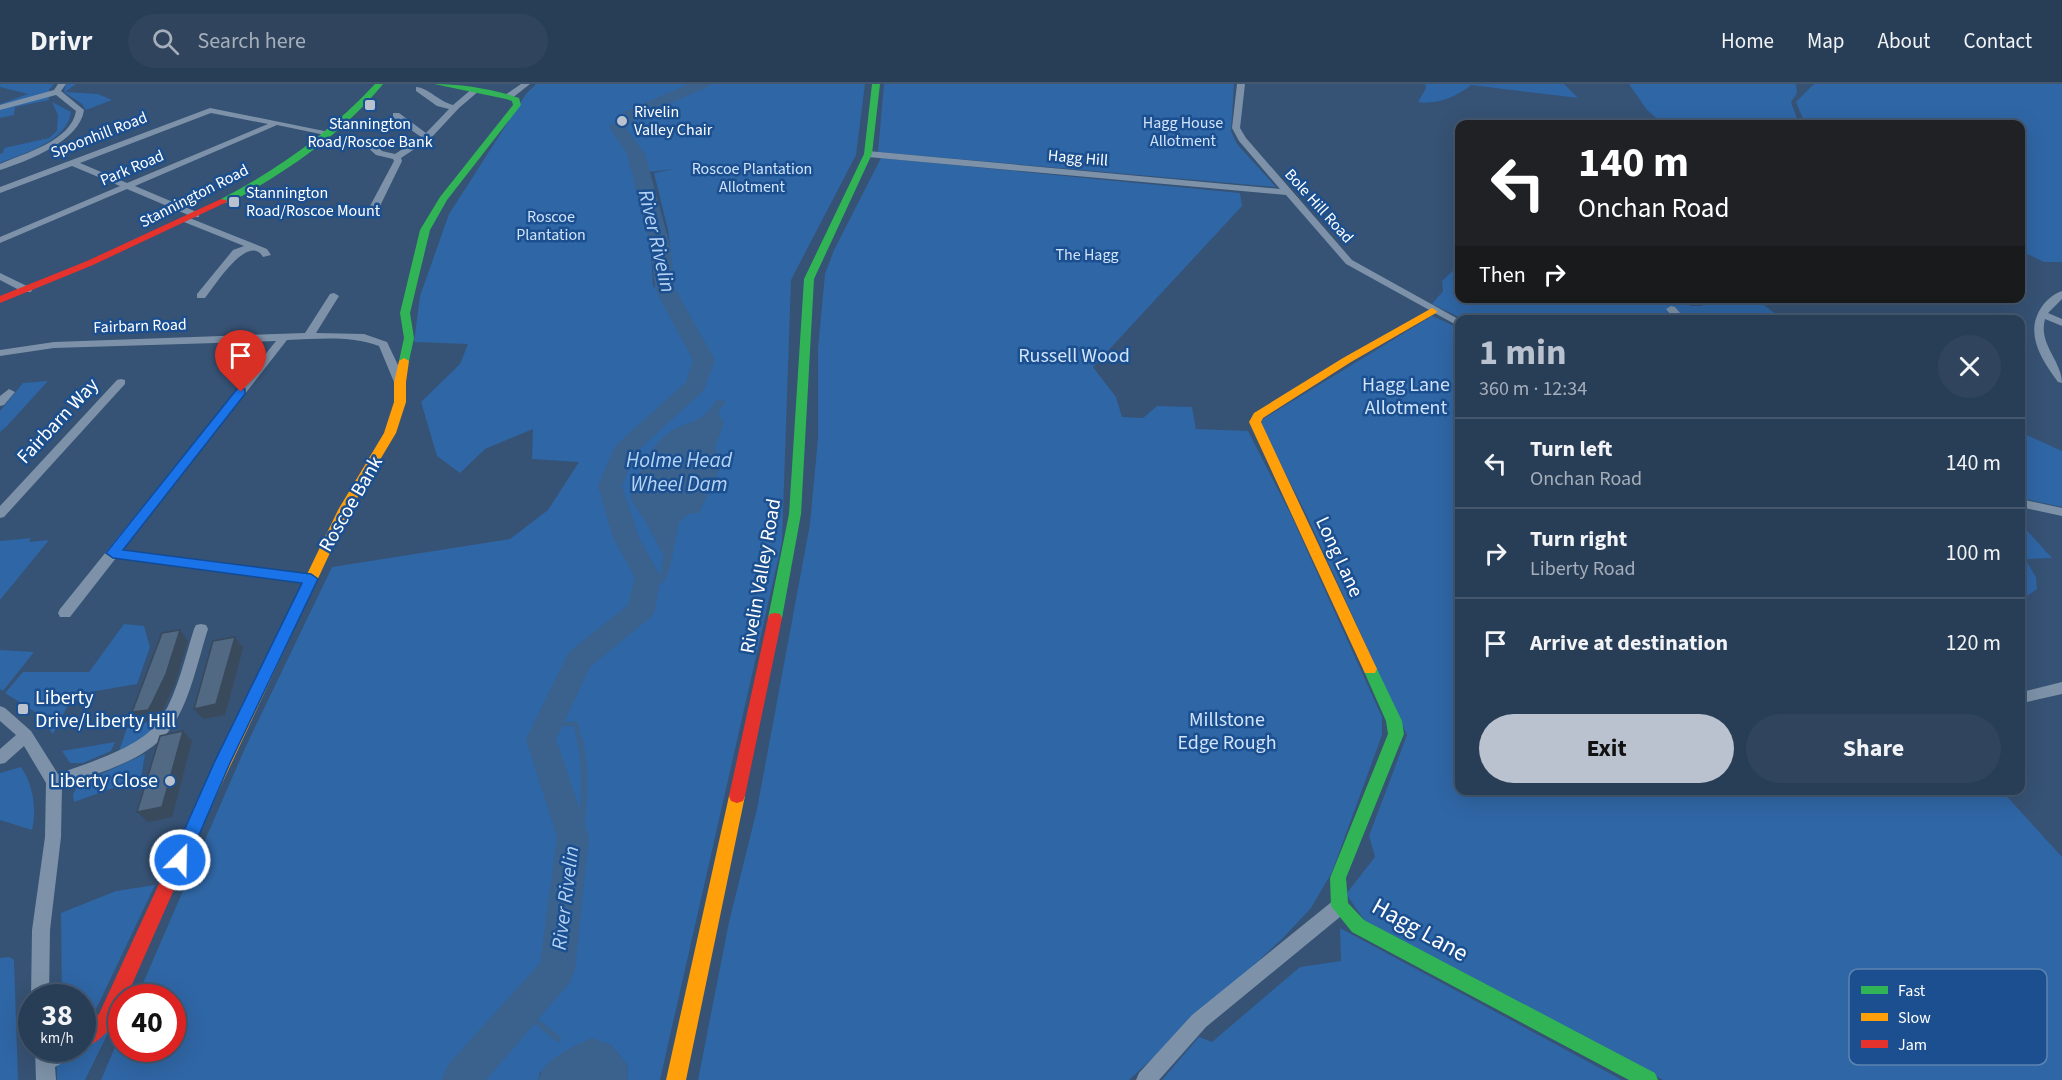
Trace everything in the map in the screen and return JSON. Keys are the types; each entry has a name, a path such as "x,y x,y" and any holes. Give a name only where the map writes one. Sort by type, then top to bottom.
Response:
{"street":[{"name":"Stannington Road","path":"0,300 191,218 264,179 330,133 356,110 379,84"},
{"path":"438,84 508,97 526,84"},
{"name":"Rivelin Valley Road","path":"676,1080 787,563 795,514 809,279 868,154 876,84"},
{"name":"Bole Hill Road","path":"1241,84 1236,128 1249,150 1349,262 1432,311 1455,322"},
{"path":"0,108 60,88 80,110 81,116 73,129 52,144 0,167"},
{"path":"419,89 440,104 453,106"},
{"path":"366,141 379,153 397,157 426,137 442,122 453,106 476,90"},
{"name":"Roscoe Bank","path":"96,1028 106,1020 222,763 344,510 390,433 400,402 399,382 409,338 405,313 425,230 443,199 517,105 516,100 508,97"},
{"name":"Spoonhill Road","path":"0,190 210,110 276,123"},
{"path":"396,115 426,137"},
{"path":"276,123 330,133"},
{"name":"Park Road","path":"0,240 276,123"},
{"name":"Hagg Hill","path":"868,154 1286,192"},
{"path":"375,206 398,161 397,157"},
{"path":"71,162 128,186 266,255"},
{"path":"201,296 236,252 253,247"},
{"path":"0,276 27,290"},
{"path":"2062,294 2046,305 2038,329 2041,347 2062,380"},
{"path":"309,336 334,296"},
{"path":"1671,309 1676,315"},
{"name":"Long Lane","path":"1340,906 1338,878 1396,734 1394,721 1255,422 1258,416 1342,363 1432,311"},
{"path":"2042,314 2062,323"},
{"name":"Fairbarn Road","path":"0,353 54,345 309,336 364,337 383,344 399,382"},
{"path":"65,613 284,337"},
{"name":"Fairbarn Way","path":"0,514 121,382"},
{"path":"0,403 9,392"},
{"path":"2025,504 2062,512"},
{"path":"113,553 311,579"},
{"path":"54,782 112,760 146,741 163,728 171,714 201,629"},
{"path":"2027,696 2062,688"},
{"path":"0,712 26,735 54,782 52,863 41,930 39,984"},
{"path":"0,758 26,735"},
{"name":"Hagg Lane","path":"1146,1080 1199,1021 1340,906 1358,926 1648,1080"}],"green space":[{"path":"0,84 54,84 49,90 49,100 15,107 14,115 0,118 0,104 28,94 0,87"},
{"path":"66,84 76,84 65,92 98,94 112,100 86,110 82,104 64,92"},
{"name":"Roscoe Plantation","path":"536,84 697,84 632,112 613,126 631,158 650,238 653,285 699,362 691,385 621,447 605,487 620,537 644,577 632,611 574,658 534,739 566,843 552,969 453,1080 101,1080 109,1062 186,1062 186,984 143,984 245,748 332,567 510,539 548,510 579,462 532,459 533,429 485,449 460,473 437,456 421,402 460,364 468,344 414,342 420,296 449,214 526,94"},
{"name":"Roscoe Plantation Allotment","path":"709,84 865,84 856,155 791,280 782,542 660,1080 627,1080 628,1066 611,1045 540,1072 538,1080 469,1080 564,973 581,845 551,736 583,667 639,619 646,607 651,575 631,536 618,485 632,450 701,386 709,366 672,291 665,255 671,254 668,230 654,173 674,169 649,172 643,152 622,125 633,115"},
{"name":"Hagg House Allotment","path":"884,84 1234,84 1231,131 1237,144 1276,187 878,152"},
{"path":"1425,84 1564,84 1578,98 1471,85 1446,99 1418,102 1426,88"},
{"path":"1629,84 1796,84 1797,93 1791,102 1798,120 1658,120 1647,110"},
{"path":"1814,84 2062,84 2062,262 2044,262 2025,253 2025,120 1803,120 1796,102"},
{"path":"52,102 71,112 62,131 43,145 0,163 0,154 3,153 4,148 49,138 57,131 58,115"},
{"path":"881,158 1240,193 1242,206 1093,367 1116,397 1122,417 1143,418 1157,406 1192,407 1196,429 1248,431 1291,515 1382,717 1382,735 1332,872 1311,908 1282,939 1129,1080 698,1080 729,922 757,809 810,524 818,438 818,348 825,274 834,250"},
{"path":"1455,269 1455,303 1684,303 1701,306 1707,303 1761,303 1777,315 1455,315 1432,304 1443,291 1442,281"},
{"name":"Hagg Lane Allotment","path":"1432,316 1455,326 1455,795 2006,795 2062,857 2062,1080 1663,1080 1365,921 1346,894 1375,857 1369,836 1407,735 1307,516 1261,425 1263,419"},
{"path":"48,381 0,432 0,411 23,383"},
{"path":"2025,434 2062,451 2062,507 2025,499"},
{"path":"2025,528 2052,558 2025,559"},
{"path":"31,538 29,542 49,540 0,600 0,541"},
{"path":"2025,559 2036,577 2037,589 2025,597"},
{"path":"124,624 144,626 150,647 137,684 73,695 53,734 35,712 5,693 23,672 89,672"},
{"path":"0,650 34,652 3,691 0,689"},
{"path":"163,719 144,738 119,751 127,728"},
{"path":"115,742 111,751 83,763 70,763 62,751"},
{"path":"145,754 141,778 74,802 73,794 79,784"},
{"path":"21,767 33,797 32,830 0,820 0,773"},
{"path":"155,885 96,1008 96,984 62,984 61,913 116,891"},
{"path":"1340,928 1622,1080 1162,1080 1199,1037 1212,1042 1300,967 1341,961"},
{"path":"10,957 14,960 18,1080 0,1080 0,958"},
{"path":"108,1031 96,1058 96,1040"},
{"path":"59,1062 94,1062 85,1080 57,1080"}],"water":[{"name":"Holme Head Wheel Dam","path":"716,400 726,401 718,413 724,423 715,447 722,464 699,513 688,514 679,522 670,568 664,582 660,583 663,555 630,498 644,463 660,440 674,429 700,418"},
{"path":"592,1038 611,1045 628,1066 627,1080 538,1080 541,1072 553,1060 568,1049"}],"building":[{"path":"180,630 166,674 151,705 148,710 132,712 162,633"},
{"path":"235,637 216,704 194,709 213,641"},
{"path":"183,731 162,807 137,812 160,736"}],"waterway":[{"name":"River Rivelin","path":"461,1080 557,970 573,837 541,739 579,660 641,610 648,577 626,538 610,486 623,451 696,385 704,360 665,289 660,245 636,154 617,127 630,115 702,84"},
{"path":"548,724 576,724 580,742"},
{"path":"572,841 581,833 583,810 584,775 580,741"},
{"path":"522,1010 558,1039"}],"traffic: fast":[{"path":"224,201 267,177 308,150 345,119 379,84"},
{"path":"404,361 409,338 405,313 425,230 443,199 517,105 516,100 508,97 438,84"},
{"path":"775,618 795,514 809,279 868,154 876,84"},
{"path":"1370,669 1394,721 1396,734 1338,878 1340,906 1358,926 1648,1080"}],"traffic: slow":[{"path":"1370,669 1255,422 1258,416 1347,360 1432,311"},
{"path":"199,815 344,510 390,433 400,402 400,382 404,361"},
{"path":"676,1080 737,796"}],"traffic: jam":[{"path":"0,300 90,263 224,201"},
{"path":"737,796 775,618"},
{"path":"96,1028 106,1020 199,815"}],"place":[{"name":"Stannington Road/Roscoe Bank","path":"370,105"},
{"name":"Rivelin Valley Chair","path":"622,121"},
{"name":"Stannington Road/Roscoe Mount","path":"234,202"},
{"name":"Liberty Drive/Liberty Hill","path":"23,709"},
{"name":"Liberty Close","path":"170,781"}],"route":[{"path":"180,860 222,763 311,579 113,553 241,392"}],"park label":[{"name":"The Hagg","path":"1087,255"},
{"name":"Russell Wood","path":"1074,356"},
{"name":"Millstone Edge Rough","path":"1227,732"}]}
